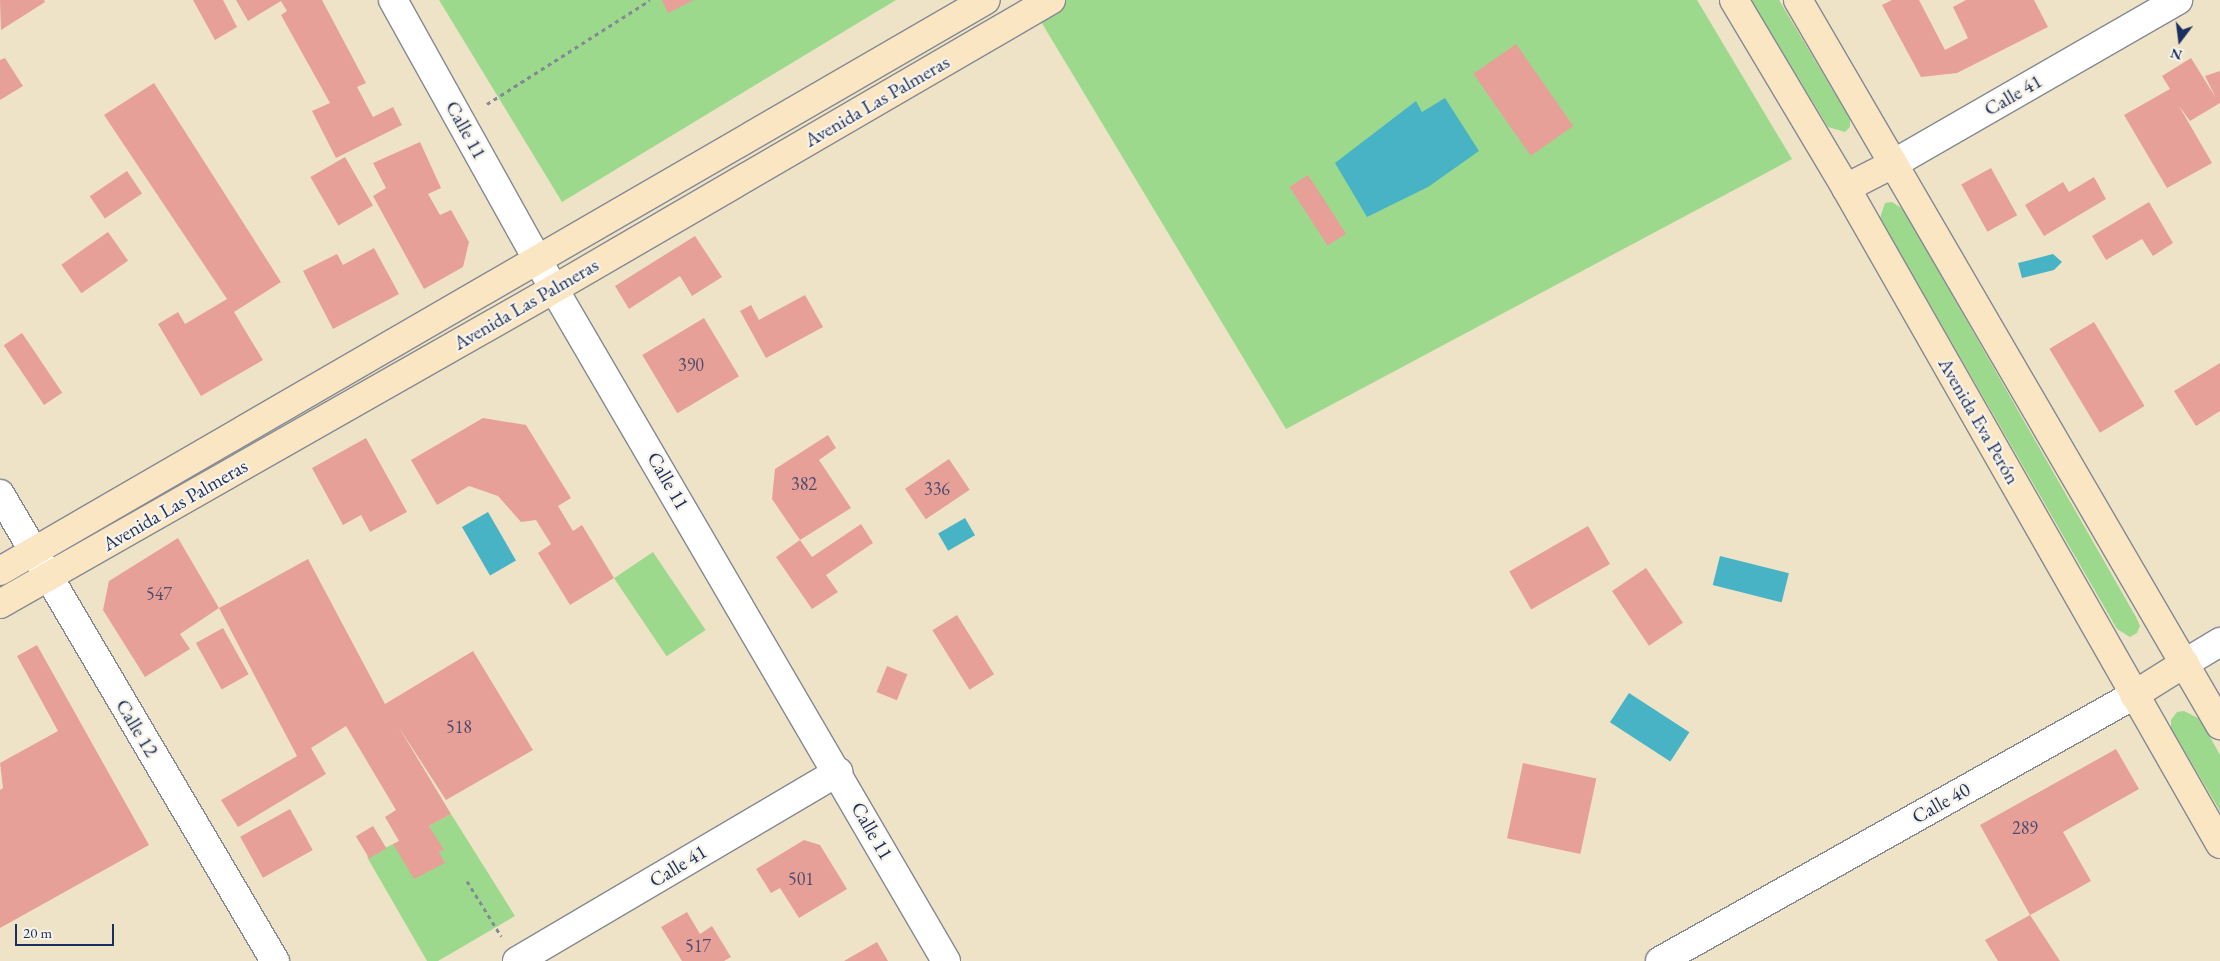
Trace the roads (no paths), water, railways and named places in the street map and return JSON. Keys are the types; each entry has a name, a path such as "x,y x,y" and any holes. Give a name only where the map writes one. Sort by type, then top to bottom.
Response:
{"main road":[{"name":"Avenida Las Palmeras","path":"0,572 986,0"},
{"name":"Avenida Las Palmeras","path":"0,604 554,289 1050,0"},
{"name":"Avenida Eva Perón","path":"1734,0 1846,188 2220,844"},
{"path":"1798,0 2220,724"},
{"name":"Calle 41","path":"1846,188 1893,164"},
{"name":"Calle 40","path":"2134,695 2185,663"}],"street":[{"name":"Calle 11","path":"393,0 554,289 838,772 946,961"},
{"name":"Calle 41","path":"1893,164 2178,0"},
{"name":"Calle 12","path":"0,494 47,577 275,961"},
{"name":"Calle 40","path":"2185,663 2220,642"},
{"name":"Calle 40","path":"1660,961 2134,695"},
{"name":"Calle 41","path":"517,961 838,772"}],"water":[{"path":"1445,98 1479,151 1428,187 1367,217 1335,163 1416,101 1422,112"},
{"path":"2053,254 2062,262 2054,270 2022,278 2018,263"},
{"path":"488,512 516,560 490,575 462,527"},
{"path":"965,518 975,535 948,551 938,534"},
{"path":"1720,556 1789,573 1782,602 1713,585"},
{"path":"1629,693 1689,732 1670,762 1610,722"}]}
